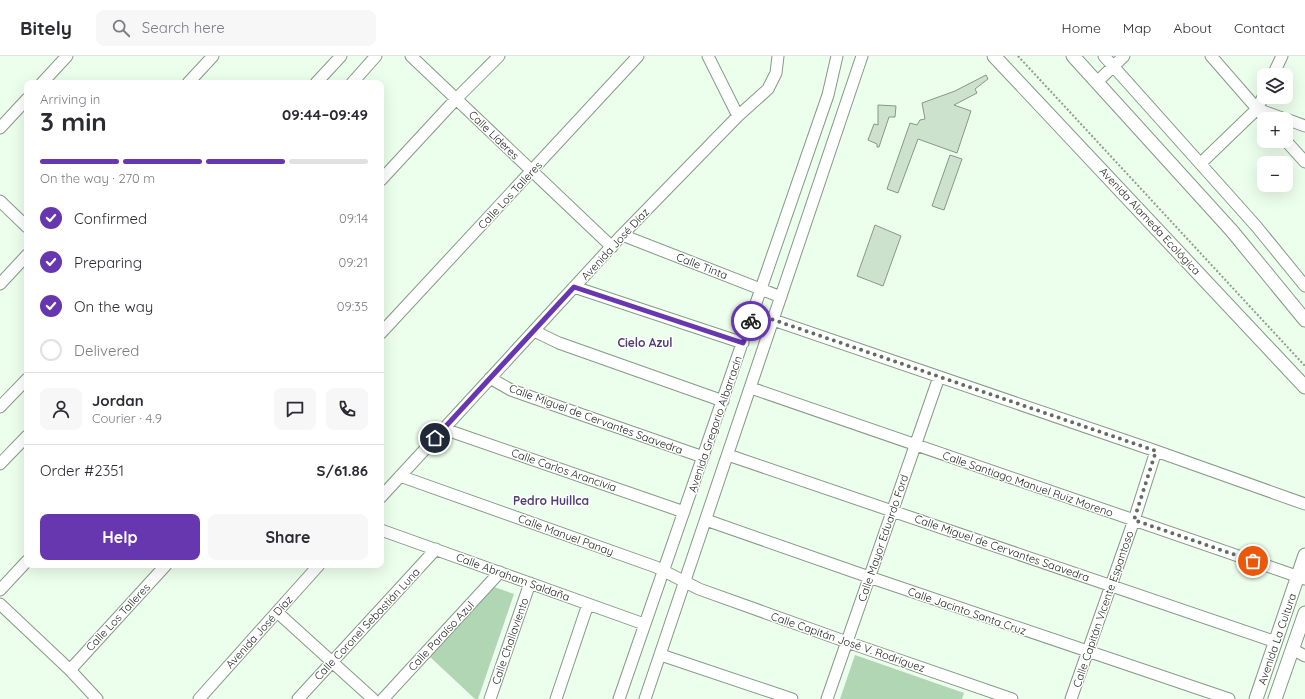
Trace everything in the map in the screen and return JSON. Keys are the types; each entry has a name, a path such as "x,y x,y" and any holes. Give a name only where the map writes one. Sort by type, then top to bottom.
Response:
{"main road":[{"name":"Avenida Alameda Ecológica","path":"994,56 1305,387"},
{"path":"1073,56 1232,231 1305,320"},
{"name":"Avenida La Cultura","path":"1256,699 1301,578 1305,556"},
{"name":"Avenida La Cultura","path":"1275,699 1305,613"}],"street":[{"path":"45,80 67,56"},
{"path":"191,80 213,56"},
{"path":"319,80 341,56"},
{"path":"355,80 376,56"},
{"name":"Calle Líderes","path":"411,56 612,247"},
{"path":"384,177 456,99 499,56"},
{"name":"Calle Los Talleres","path":"384,329 638,56"},
{"path":"708,56 738,116"},
{"name":"Avenida José Díaz","path":"384,494 622,235 738,116 768,88 776,73 778,56"},
{"name":"Avenida Gregorio Albarracín","path":"619,699 828,95 837,56"},
{"name":"Avenida Gregorio Albarracín","path":"645,699 686,582 862,56"},
{"path":"1104,56 1201,163 1256,226 1305,286"},
{"path":"1097,82 1124,56"},
{"path":"1211,56 1260,112"},
{"path":"1276,68 1282,56"},
{"path":"828,95 847,100"},
{"path":"0,128 24,102"},
{"path":"1201,163 1258,109 1260,104"},
{"path":"1258,109 1266,112"},
{"path":"1293,122 1305,126"},
{"path":"1292,148 1305,162"},
{"path":"0,201 24,224"},
{"name":"Calle Tinta","path":"622,235 781,297"},
{"path":"0,284 24,258"},
{"path":"574,287 743,343"},
{"path":"753,313 1156,451 1305,504"},
{"path":"534,330 559,343 723,401"},
{"name":"Calle Mayor Eduardo Ford","path":"827,699 939,377"},
{"name":"Calle Miguel de Cervantes Saavedra","path":"490,378 511,390 703,457"},
{"path":"0,407 24,382"},
{"name":"Calle Santiago Manuel Ruiz Moreno","path":"751,388 1301,578"},
{"name":"Calle Carlos Arancivia","path":"444,429 684,512"},
{"path":"0,464 24,439"},
{"name":"Calle Capitán Vicente Espantoso","path":"1071,699 1134,520 1156,451"},
{"name":"Calle Miguel de Cervantes Saavedra","path":"728,455 1276,642"},
{"name":"Calle Manuel Panay","path":"400,476 656,567 686,582"},
{"name":"Calle Jacinto Santa Cruz","path":"706,520 869,578 1229,699"},
{"name":"Calle Abraham Saldaña","path":"384,531 644,624"},
{"name":"Calle Coronel Sebastián Luna","path":"298,699 436,549"},
{"path":"0,590 24,564"},
{"name":"Calle Los Talleres","path":"70,670 163,568"},
{"name":"Avenida José Díaz","path":"199,699 316,568"},
{"name":"Calle Paraíso Azul","path":"383,699 500,572"},
{"name":"Calle Capitán José V. Rodríguez","path":"686,582 699,589 1012,699"},
{"name":"Calle Challaviento","path":"490,699 530,583"},
{"path":"0,604 70,670 92,698"},
{"path":"556,699 588,604"},
{"path":"277,612 373,699"},
{"path":"1292,649 1305,656"},
{"path":"660,655 792,699"}],"path":[{"path":"1018,56 1305,366"}],"green space":[{"path":"494,587 514,594 478,699 475,699 429,656"},
{"path":"855,655 964,693 962,699 840,699"}],"building":[{"path":"986,75 988,79 975,89 977,93 954,105 971,111 957,153 918,139 898,193 887,189 910,123 917,125 920,120 925,119 922,103 955,91"},
{"path":"878,105 896,106 895,117 889,117 879,147 877,147 877,144 868,140 874,124 878,125"},
{"path":"950,155 962,159 944,210 932,206"},
{"path":"875,225 901,236 883,286 857,276"}],"way so far":[{"path":"751,321 753,313 1156,451 1134,520 1253,561"}],"district":[{"name":"Cielo Azul","path":"645,343"},
{"name":"Pedro Huillca","path":"551,501"}],"route":[{"path":"435,438 574,287 743,343 751,321"}]}
